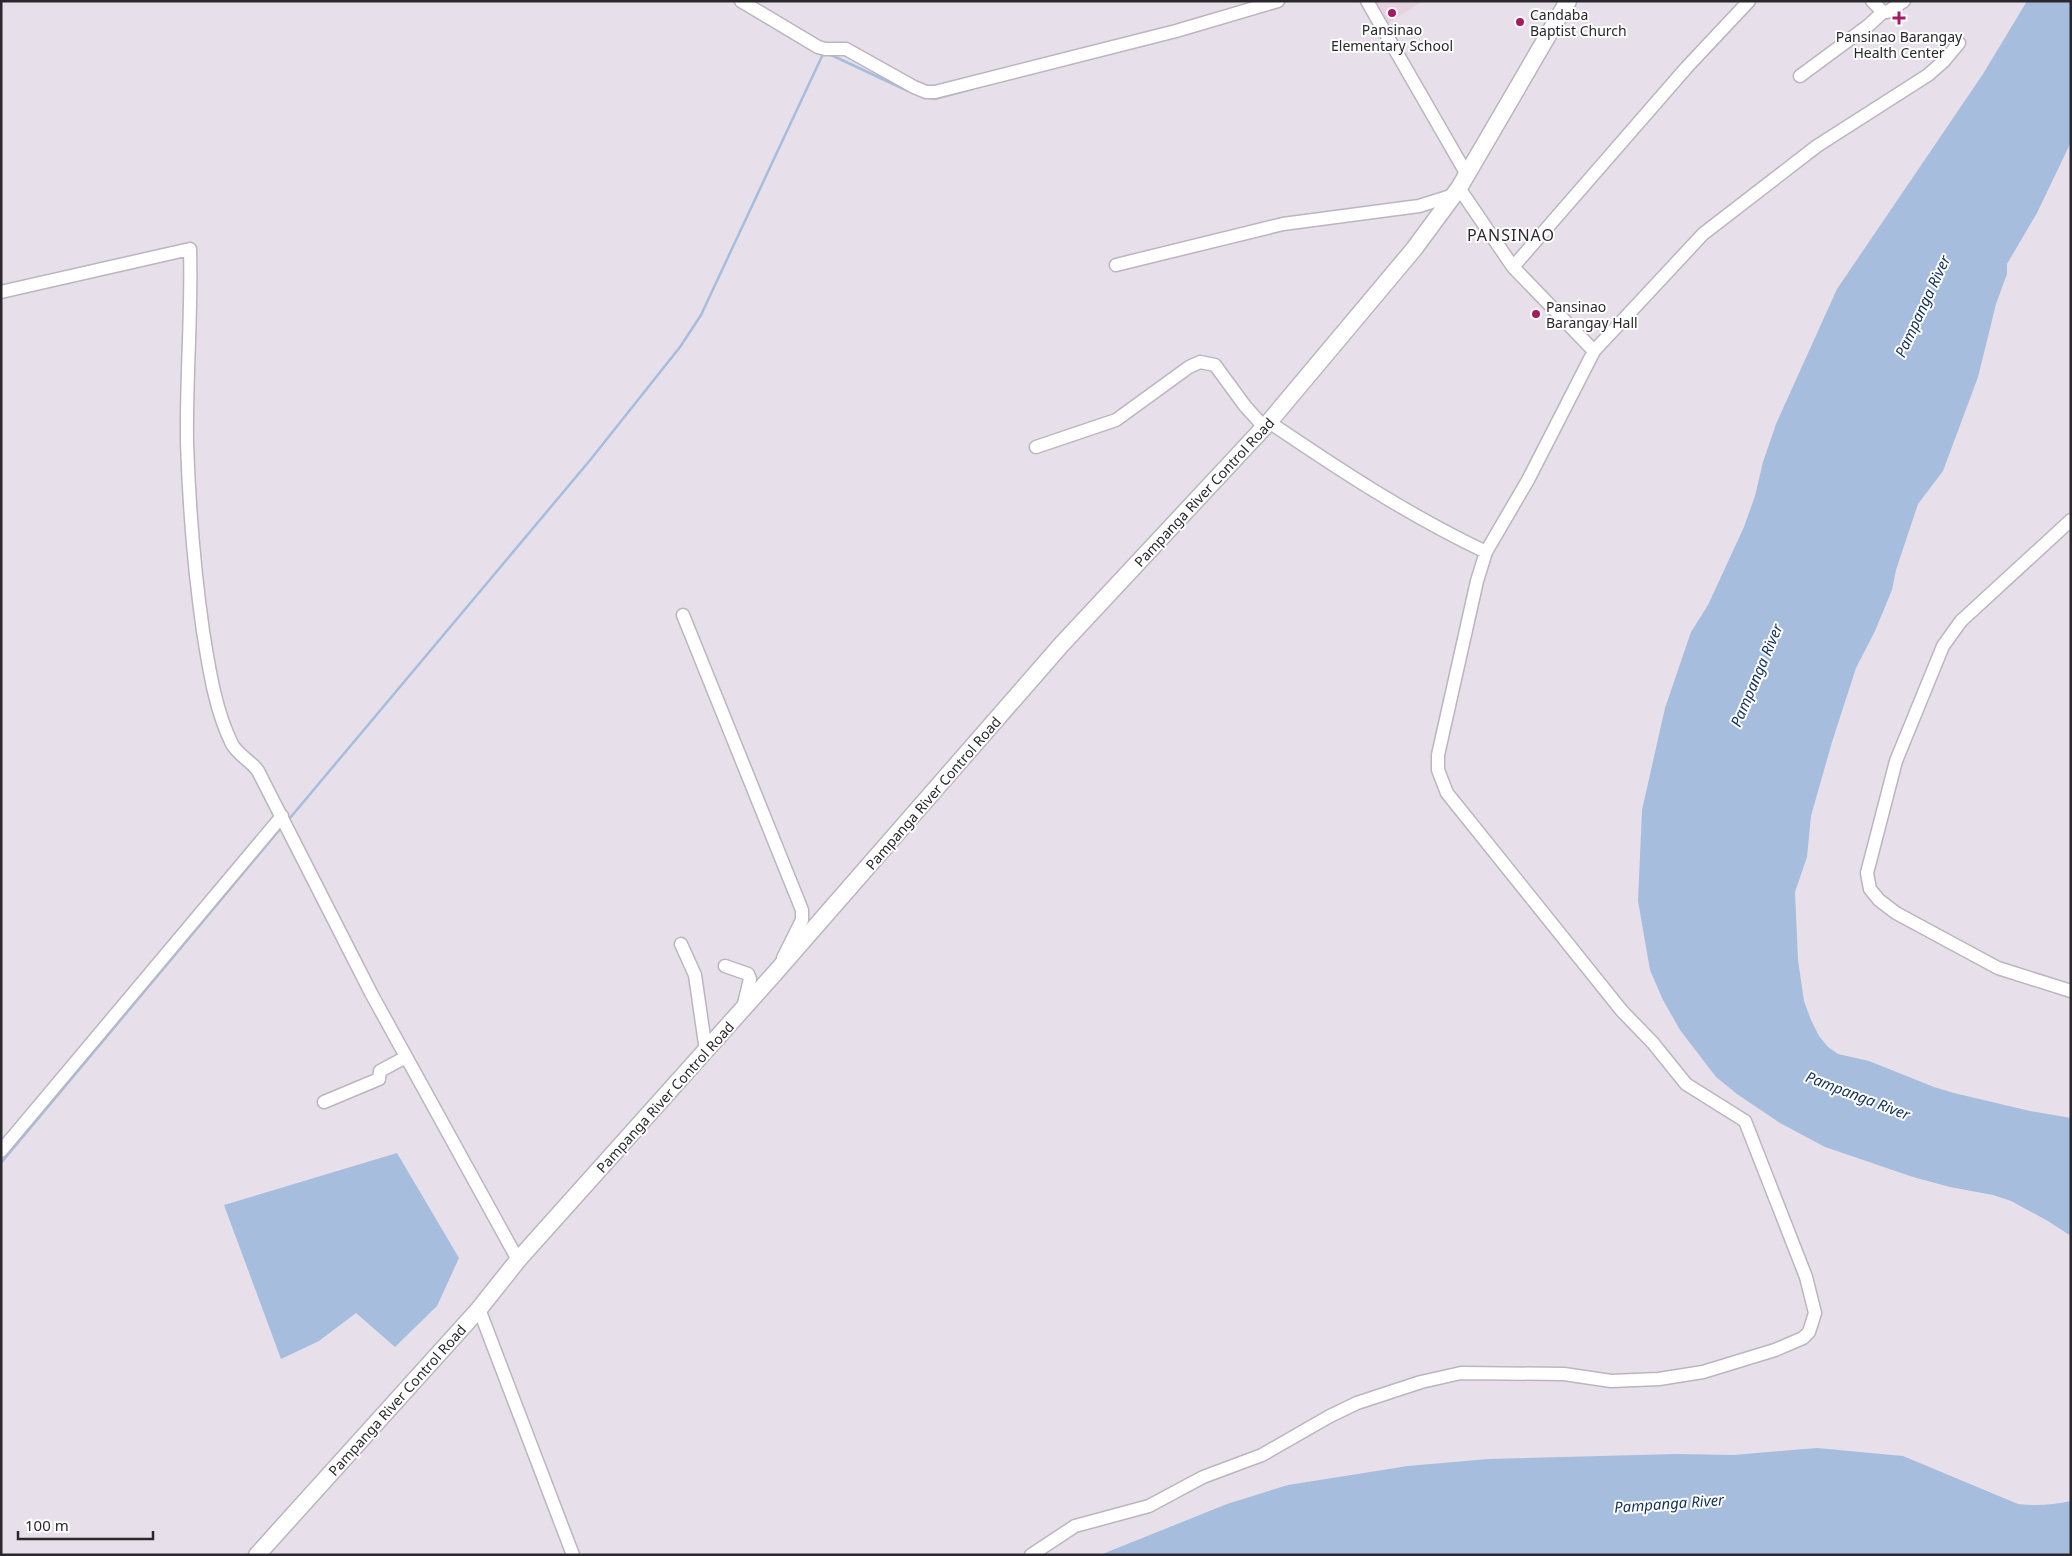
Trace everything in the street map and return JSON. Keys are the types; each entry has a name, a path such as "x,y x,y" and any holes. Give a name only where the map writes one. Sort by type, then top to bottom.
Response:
{"main road":[{"name":"Pampanga River Control Road","path":"257,1555 479,1308 518,1260 706,1052 1062,644 1267,425 1414,249 1456,192 1568,1"}],"street":[{"path":"741,1 818,47 846,49 926,92 935,92 1176,31 1260,4 1278,1"},
{"path":"1367,1 1466,173"},
{"path":"1513,267 1687,67 1749,1"},
{"path":"1872,1 1883,12"},
{"path":"1800,76 1883,12 1904,1"},
{"path":"1031,1555 1075,1526 1149,1506 1204,1477 1262,1455 1330,1416 1357,1403 1421,1382 1461,1373 1564,1374 1611,1381 1659,1379 1703,1372 1775,1350 1804,1338 1809,1332 1815,1313 1806,1277 1744,1121 1686,1084 1653,1043 1622,1011 1442,784 1438,770 1438,755 1477,581 1486,552 1528,480 1594,351 1703,234 1816,146 1928,75 1944,61 1959,43"},
{"path":"1116,265 1283,224 1419,206 1456,192 1513,267 1594,351"},
{"path":"1,292 190,249 192,291 187,441 195,568 205,645 214,692 233,745 238,752 253,764 282,816 371,993 518,1260"},
{"path":"1036,447 1116,420 1189,367 1200,362 1215,365 1245,406 1267,425 1370,490 1452,536 1486,552"},
{"path":"2071,520 1961,621 1943,646 1896,761 1867,873 1870,889 1879,900 1896,913 1998,968 2071,992"},
{"path":"683,615 763,819 802,910 802,920 775,973"},
{"path":"1,1151 282,816"},
{"path":"681,944 695,975 706,1052"},
{"path":"724,966 748,974 750,979 742,1010"},
{"path":"324,1102 380,1079 380,1072 406,1057"},
{"path":"479,1308 573,1555"}],"shaded area":[{"name":"Pansinao Elementary School","path":"1372,1 1423,1 1387,24"}],"water":[{"name":"Pampanga River","path":"2027,1 2071,1 2071,142 2037,213 2007,264 2007,274 1996,304 1978,377 1943,471 1918,504 1896,570 1892,590 1875,631 1856,668 1811,816 1807,857 1795,892 1798,960 1804,1001 1819,1036 1828,1047 1838,1054 1869,1061 1954,1093 2030,1111 2071,1118 2071,1236 2011,1201 1993,1195 1950,1187 1913,1177 1825,1147 1780,1123 1737,1094 1716,1077 1680,1030 1663,1000 1650,970 1638,901 1642,810 1665,708 1691,632 1708,605 1744,527 1776,424 1837,289 1983,74"},
{"path":"397,1153 459,1258 437,1306 395,1347 356,1313 319,1341 281,1359 224,1205"},
{"name":"Pampanga River","path":"1817,1448 1903,1456 2018,1504 2044,1505 2071,1501 2071,1555 1100,1555 1227,1504 1288,1485 1408,1466 1488,1459 1677,1454 1734,1455"}],"waterway":[{"path":"290,818 591,459 680,347 701,315 823,54"},
{"path":"829,54 908,91"},
{"path":"930,98 935,99 972,89"},
{"path":"1,1163 281,828"}],"place":[{"name":"Pansinao Elementary School","path":"1392,13"},
{"name":"Pansinao Barangay Health Center","path":"1899,18"},
{"name":"Candaba Baptist Church","path":"1520,22"},
{"name":"Pansinao Barangay Hall","path":"1536,314"}],"district":[{"name":"PANSINAO","path":"1511,235"}]}
